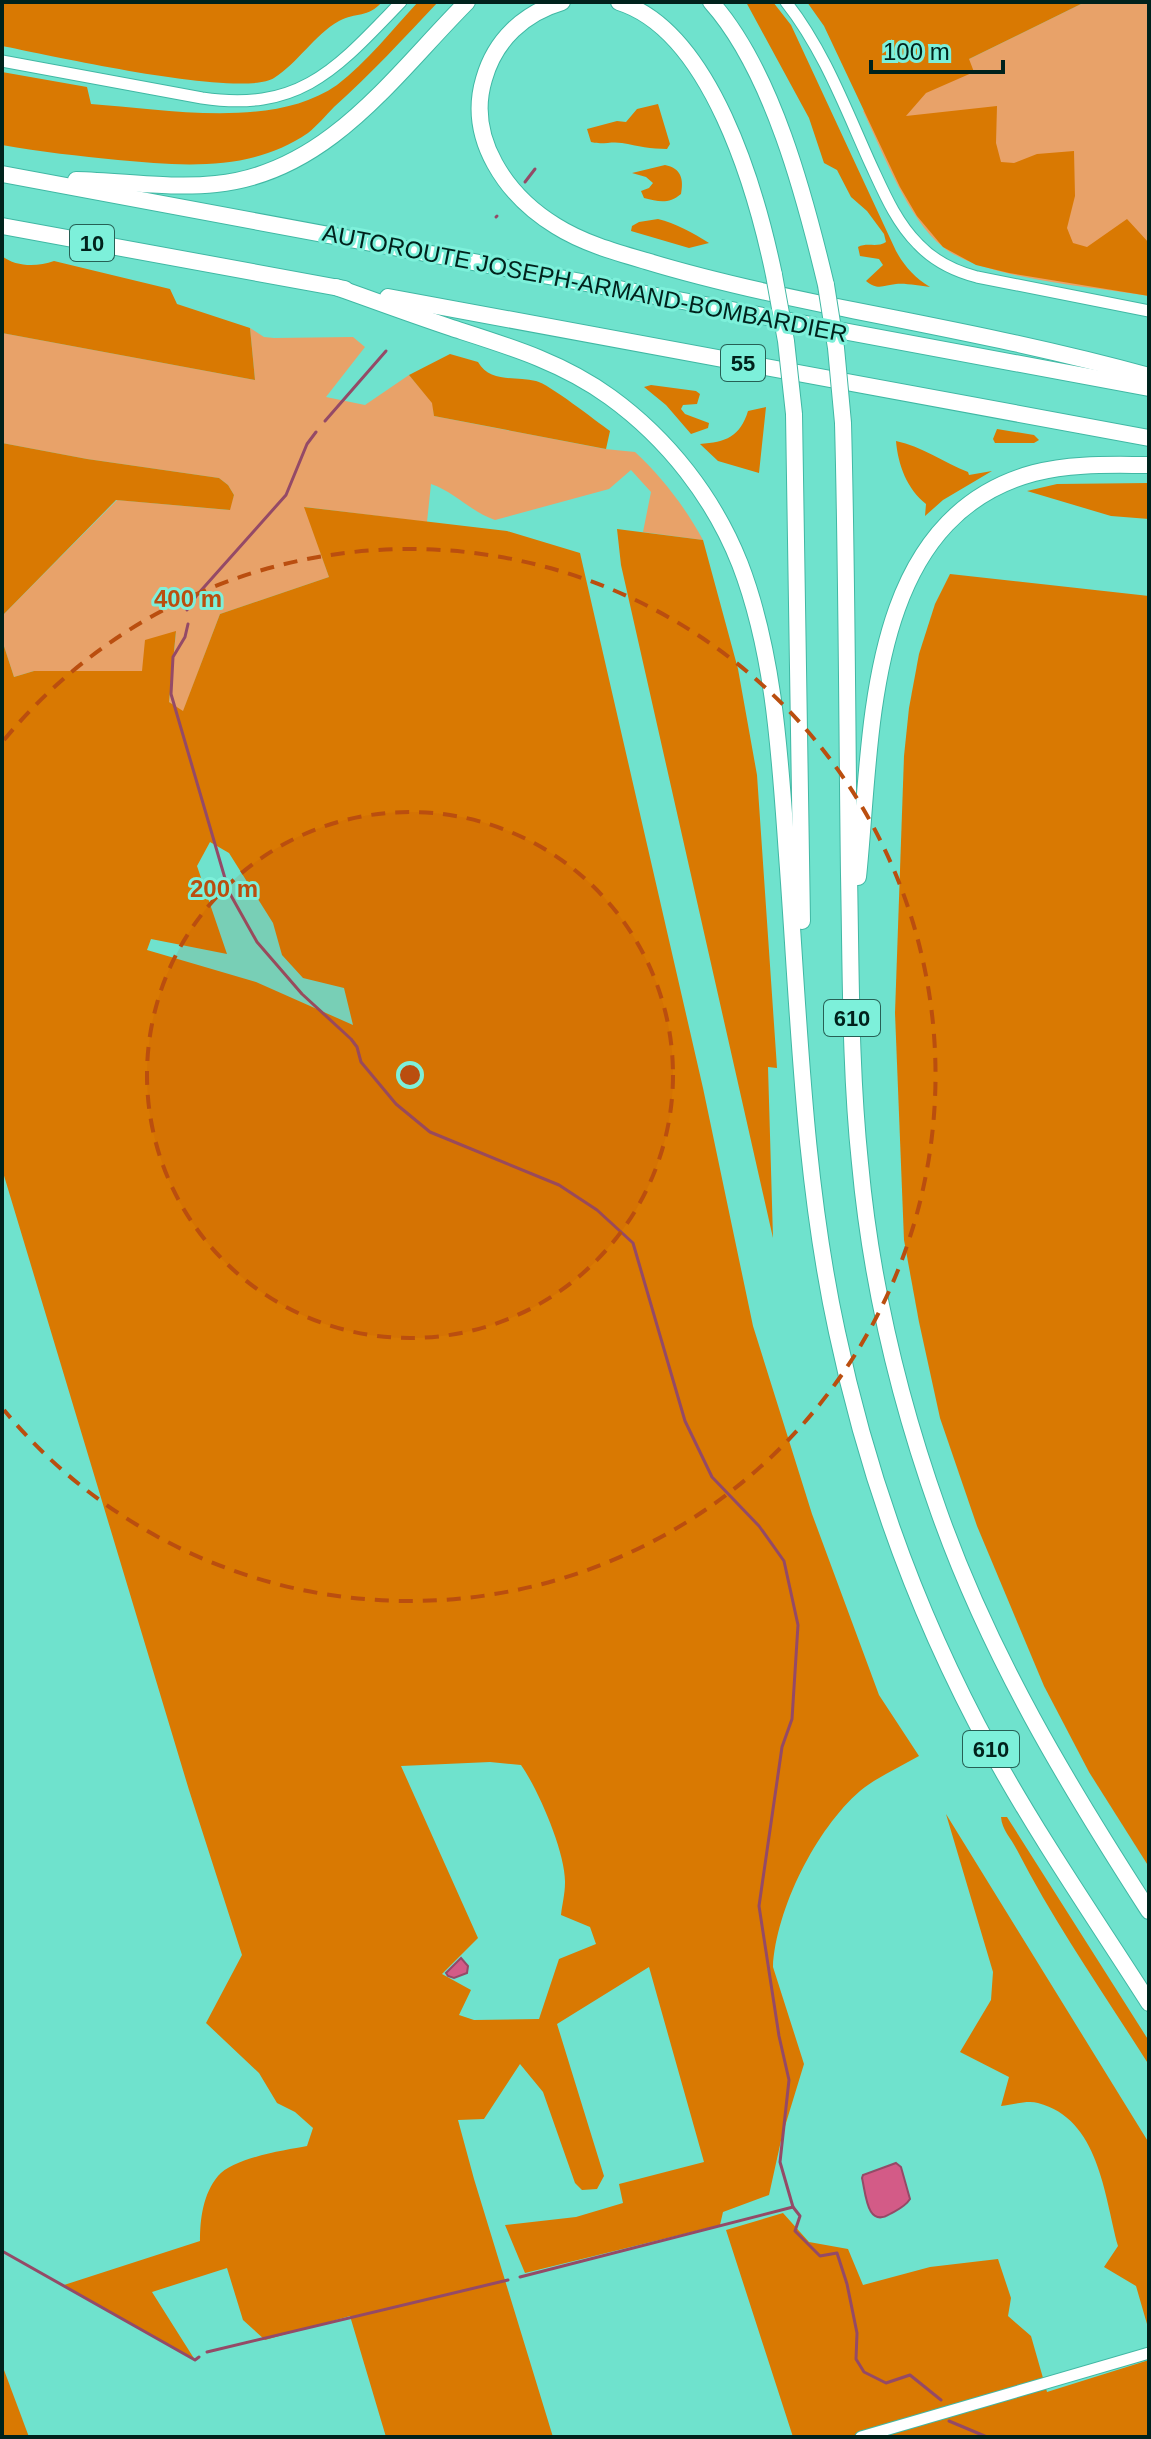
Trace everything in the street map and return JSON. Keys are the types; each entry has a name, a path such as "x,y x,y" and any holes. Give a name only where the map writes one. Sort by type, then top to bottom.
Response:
{"highway":[{"path":"2,174 21,178 194,186 241,180 282,167 313,151 344,127 467,2"},
{"path":"562,2 525,19 501,42 483,80 480,112 486,145 499,171 525,203 558,227 607,249 745,288 989,338 1149,376"},
{"path":"619,2 644,12 666,28 684,47 702,74 741,162 761,224 774,275 788,356 794,414 804,1075"},
{"path":"711,2 741,44 774,115 796,176 826,285 838,361 843,423 851,946"},
{"name":"AUTOROUTE JOSEPH-ARMAND-BOMBARDIER","path":"21,178 1149,388"},
{"name":"10","path":"2,226 336,287"},
{"path":"336,287 511,346 581,378 615,400 652,432 684,468 711,507 733,548 745,580 766,667 784,816 804,1075"},
{"name":"AUTOROUTE JOSEPH-ARMAND-BOMBARDIER","path":"336,287 1149,438"},
{"path":"851,946 881,670 898,605 919,559 936,535 962,510 1010,481 1066,467 1149,465"},
{"name":"610","path":"851,946 853,1069 865,1209 888,1335 922,1461 968,1588 1013,1686 1076,1798 1149,1911"},
{"name":"610","path":"804,1075 809,1160 831,1307 862,1435 905,1564 940,1648 990,1747 1036,1827 1149,2003"}],"street":[{"path":"2,61 211,99 265,99 299,89 324,76 349,56 401,2"},
{"path":"786,2 819,54 893,210 913,239 929,254 954,269 986,280 1149,311"},
{"path":"861,2437 1149,2353"}],"shaded area":[{"path":"2,2 382,2 367,13 345,18 330,27 274,78 255,83 224,83 100,66 2,46"},
{"path":"418,2 438,2 308,133 263,155 216,163 167,164 2,145 2,72 87,87 91,104 217,113 282,108 311,99 337,85 369,56"},
{"path":"746,2 773,2 791,25 896,251 910,271 930,287 900,284 878,287 866,281 883,265 879,259 860,256 858,247 883,244 886,242 884,234 867,211 851,197 837,170 824,163 809,118"},
{"path":"807,2 1085,2 969,59 974,72 926,93 906,116 997,106 996,143 1001,162 1014,163 1037,154 1074,151 1075,196 1067,228 1073,243 1087,247 1127,219 1149,243 1149,296 1009,273 976,265 943,247 917,216 900,187 824,26"},
{"path":"1085,2 1149,2 1149,296 1011,274 961,258 943,247 918,220 907,202 863,111"},
{"path":"658,104 670,144 667,149 591,142 587,129 617,121 626,122 637,109"},
{"path":"665,165 680,175 681,194 664,201 644,198 641,191 653,183 646,177 632,173"},
{"path":"658,219 709,243 689,248 631,231 632,226 639,222"},
{"path":"2,256 27,265 54,261 170,289 177,304 250,328 255,380 2,333"},
{"path":"250,328 264,337 274,338 353,337 365,347 326,397 365,405 409,375 433,403 434,416 635,452 672,493 703,540 643,532 651,492 631,470 609,489 495,520 431,484 427,522 305,507 329,577 220,614 183,712 169,702 176,632 142,671 34,671 14,677 2,640 2,616 117,500 229,510 234,495 219,478 2,443 2,333 255,380"},
{"path":"450,354 478,362 483,369 496,376 536,381 551,389 610,431 606,449 434,416 432,403 409,375"},
{"path":"651,385 700,394 697,404 683,405 681,409 685,414 709,423 708,428 691,434 666,405 644,387"},
{"path":"766,407 759,473 718,461 700,444 731,436 741,427 748,411"},
{"path":"997,429 1034,435 1039,440 1034,443 995,443 993,439"},
{"path":"896,441 924,451 969,475 992,471 943,500 925,516 926,504 905,476"},
{"path":"2,443 219,478 234,495 230,510 116,500 2,616"},
{"path":"1149,483 1149,519 1111,516 1027,491 1057,484"},
{"path":"304,507 507,531 580,553 703,1088 753,1326 812,1514 879,1695 919,1756 867,1786 844,1807 814,1848 790,1896 776,1944 773,1967 804,2064 782,2136 769,2195 723,2212 720,2225 525,2273 505,2225 576,2217 623,2203 619,2184 704,2162 649,1967 557,2024 604,2176 597,2189 582,2190 575,2183 543,2092 520,2064 484,2119 458,2120 553,2437 386,2437 350,2316 265,2340 243,2320 227,2268 152,2292 195,2360 64,2285 200,2241 203,2207 218,2176 235,2164 307,2146 313,2128 295,2112 277,2103 259,2073 206,2023 242,1955 189,1790 2,1169 2,640 14,677 34,671 142,671 145,640 176,631 169,702 183,711 220,614 329,577","holes":["210,842 229,853 273,923 282,955 303,978 344,988 353,1025 256,982 147,950 151,939 227,954 197,866","490,1762 521,1765 528,1776 543,1805 561,1855 565,1883 561,1915 590,1927 596,1944 559,1959 539,2019 474,2020 459,2015 471,1990 442,1974 478,1938 401,1766"]},
{"path":"617,529 703,540 738,669 757,775 777,1068 768,1067 773,1238 621,565"},
{"path":"950,574 1149,596 1149,1867 1089,1772 1044,1686 977,1526 940,1418 904,1240 895,1013 904,756 919,654 935,604"},
{"path":"946,1814 1149,2143 1149,2331 1136,2286 1104,2267 1118,2246 1103,2182 1086,2142 1074,2125 1058,2112 1038,2103 1001,2106 1009,2077 960,2052 991,2000 993,1972"},
{"path":"1001,1817 1007,1817 1149,2041 1149,2065 1047,1905 1005,1830"},
{"path":"461,1958 468,1966 467,1973 454,1978 448,1976 446,1973"},
{"path":"896,2163 901,2167 910,2199 890,2214 876,2217 869,2208 863,2175"},
{"path":"783,2213 809,2242 848,2249 863,2285 930,2267 998,2259 1011,2298 1008,2316 1031,2336 1047,2392 1149,2360 1149,2437 793,2437 726,2230"},
{"path":"2,2368 4,2370 29,2437 2,2437"}],"waterway":[{"path":"525,182 535,169"},
{"path":"325,421 386,351"},
{"path":"187,610 286,495 307,444 316,432"},
{"path":"188,624 185,637 173,657 171,694 229,892 257,942 302,994 351,1039 361,1062 396,1104 430,1132 559,1185 597,1210 633,1243 685,1421 712,1477 759,1526 784,1561 798,1625 792,1719 782,1747 759,1906 789,2080 780,2162 793,2207 800,2216 795,2231 820,2256 837,2253 857,2333 856,2359 864,2372 886,2383 910,2375 941,2400"},
{"path":"520,2277 793,2207"},
{"path":"2,2251 195,2360 199,2357"},
{"path":"207,2352 508,2280"},
{"path":"949,2421 987,2437"}]}
